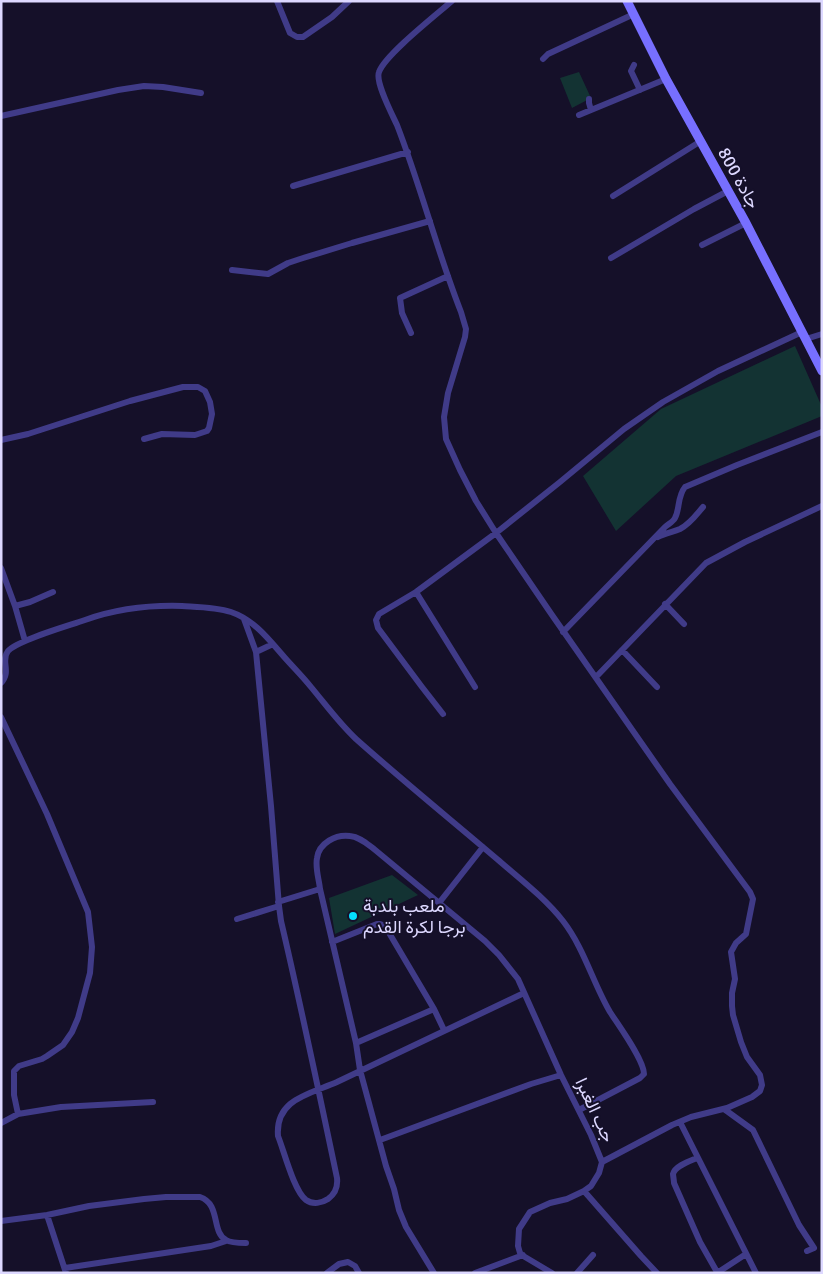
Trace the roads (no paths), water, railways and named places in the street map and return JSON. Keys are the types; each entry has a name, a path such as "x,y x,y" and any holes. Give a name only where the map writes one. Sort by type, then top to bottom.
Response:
{"main road":[{"name":"جادة 800","path":"627,1 666,79 746,223 822,371"}],"street":[{"path":"277,1 290,32 297,37 304,37 332,17 349,1"},
{"path":"452,1 392,55 382,65 378,74 380,86 408,152 466,332 448,393 444,417 445,434 450,450 476,501 563,632 752,896 746,934 736,943 731,952 735,979 732,1006 741,1042 747,1056 760,1076 762,1085 760,1091 752,1097 724,1109 691,1117 602,1162"},
{"path":"543,59 548,54 634,14"},
{"path":"634,65 631,71 640,90"},
{"path":"579,115 666,79"},
{"path":"1,116 144,86 202,93"},
{"path":"589,99 588,103 591,110"},
{"path":"613,196 701,142"},
{"path":"293,186 408,152"},
{"path":"611,258 728,191"},
{"path":"232,270 268,274 300,259 430,221"},
{"path":"702,245 746,223"},
{"path":"412,333 402,313 400,298 448,276"},
{"path":"444,714 376,623 376,618 379,614 416,592 496,533 624,429 663,402 718,371 804,335 822,334"},
{"path":"1,440 37,431 130,401 183,388 198,387 204,391 210,402 212,414 210,428 207,431 195,435 162,434 144,440"},
{"path":"563,632 675,518 679,498 685,487 738,464 822,432"},
{"path":"596,677 706,563 761,534 822,506"},
{"path":"654,538 688,525 703,507"},
{"path":"1,568 26,641"},
{"path":"15,606 53,592"},
{"path":"416,592 475,687"},
{"path":"665,604 684,624"},
{"path":"1,683 6,678 6,653 14,646 93,617 118,610 154,606 209,608 230,612 250,622 273,644 356,739 548,904 564,922 576,941 609,1009 644,1069 644,1074 640,1078 579,1110"},
{"path":"244,619 256,652 278,904 304,1016 318,1089 338,1184 330,1198 322,1202 313,1203 303,1197 295,1184 278,1136 281,1114 292,1102 301,1096 318,1089 336,1082 524,993"},
{"path":"256,652 273,644"},
{"path":"622,650 657,688"},
{"path":"1,717 47,814 88,912 92,947 90,973 78,1018 72,1032 63,1045 47,1056 19,1066 14,1071 14,1095 18,1114"},
{"name":"جب الغبرا","path":"434,1273 401,1216 360,1070 356,1043 320,889 316,864 319,851 331,840 339,837 350,836 369,845 500,955 518,979 591,1135 602,1162 602,1167 596,1180 584,1191 530,1212 519,1229 518,1234 518,1246 523,1255"},
{"path":"439,903 483,847"},
{"path":"237,919 320,889"},
{"path":"332,942 377,924 384,925 397,944 444,1030"},
{"path":"356,1043 434,1009"},
{"path":"380,1140 561,1074"},
{"path":"1,1123 18,1114 61,1108 153,1102"},
{"path":"724,1109 753,1130 799,1225 814,1248 807,1251"},
{"path":"680,1122 756,1273"},
{"path":"697,1158 678,1168 673,1173 674,1182 700,1242 717,1272 746,1254"},
{"path":"584,1191 657,1273"},
{"path":"1,1221 144,1198 200,1197 211,1204 219,1230 226,1241"},
{"path":"47,1215 66,1270 211,1246 226,1241 246,1243"},
{"path":"475,1273 523,1255 552,1273"},
{"path":"577,1273 593,1255"},
{"path":"327,1273 339,1264 348,1262 355,1266 359,1273"}],"place":[{"name":"ملعب بلدبة برجا لكرة القدم","path":"353,916"}]}
